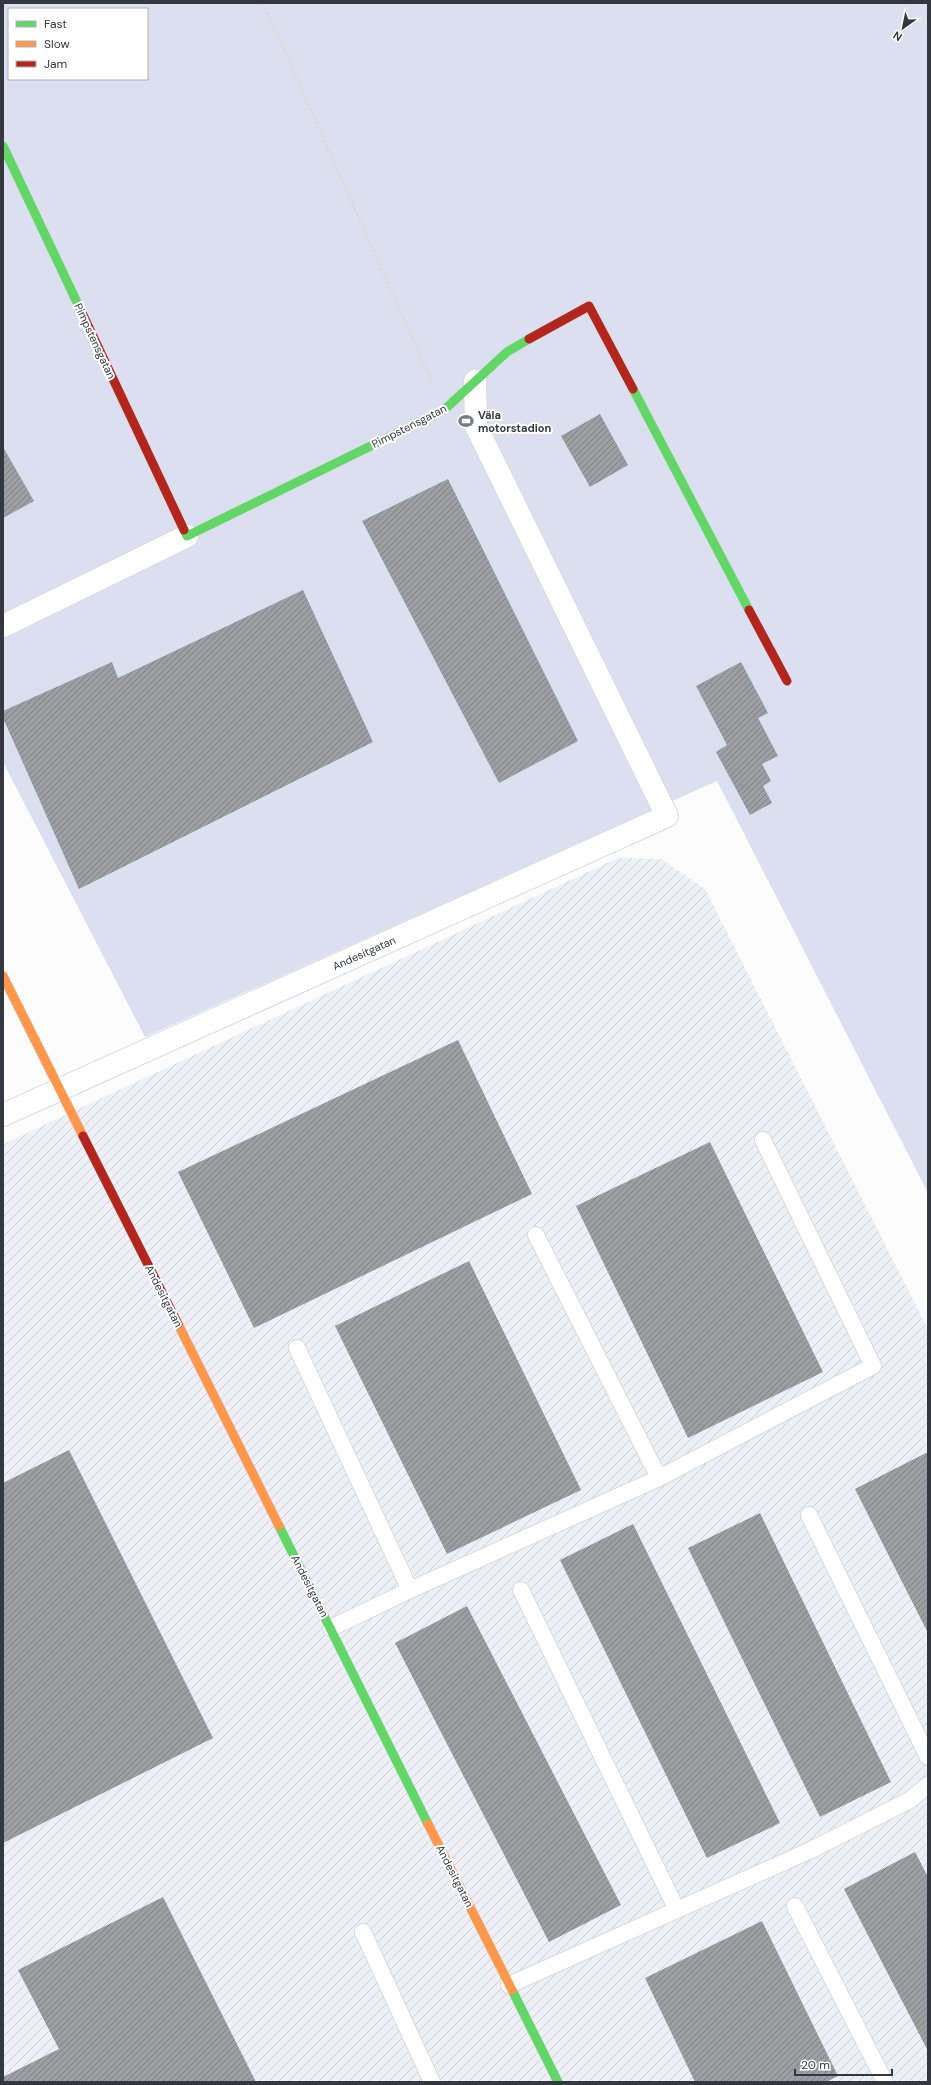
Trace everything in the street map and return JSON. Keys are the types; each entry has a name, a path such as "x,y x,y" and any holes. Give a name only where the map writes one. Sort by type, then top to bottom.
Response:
{"street":[{"name":"Pimpstensgatan","path":"3,146 186,536"},
{"name":"Pimpstensgatan","path":"3,626 444,410 508,352 589,306 787,681"},
{"name":"Andesitgatan","path":"3,1115 667,816 476,426 475,381"},
{"name":"Andesitgatan","path":"3,976 558,2082"}],"lane":[{"path":"331,1628 410,1590 659,1478 873,1366 763,1140"},
{"path":"536,1235 659,1478"},
{"path":"296,1348 410,1590"},
{"path":"809,1515 928,1757"},
{"path":"521,1590 677,1910"},
{"path":"510,1985 811,1850 910,1800 928,1785"},
{"path":"795,1906 885,2082"},
{"path":"363,1932 432,2082"}],"path":[{"path":"263,3 444,410"}],"shaded area":[{"name":"Väla motorstadion","path":"3,3 928,3 928,1193 717,781 145,1037 3,762"},
{"path":"618,858 661,859 705,889 928,1329 928,2082 3,2082 3,1144"}],"building":[{"path":"600,414 628,465 590,487 561,436"},
{"path":"3,447 34,501 3,518"},
{"path":"448,479 578,741 499,783 362,521"},
{"path":"303,590 373,742 79,889 3,718 3,711 112,662 118,678"},
{"path":"741,662 768,713 758,718 778,756 762,764 771,781 763,786 772,803 750,815 716,752 727,745 696,686"},
{"path":"458,1040 532,1194 254,1328 178,1172"},
{"path":"710,1142 823,1372 688,1438 576,1206"},
{"path":"469,1261 581,1490 447,1554 335,1326"},
{"path":"69,1450 213,1738 3,1843 3,1483"},
{"path":"928,1452 928,1633 855,1489"},
{"path":"760,1513 891,1782 820,1817 688,1548"},
{"path":"633,1524 780,1823 707,1858 560,1560"},
{"path":"467,1606 621,1905 549,1942 395,1643"},
{"path":"915,1852 928,1877 928,2051 844,1889"},
{"path":"163,1897 256,2082 3,2082 3,2077 59,2049 18,1970"},
{"path":"762,1921 838,2076 826,2082 695,2082 645,1978"}],"traffic: fast":[{"path":"3,146 83,315"},
{"path":"184,530 187,536 444,410 507,352 529,339"},
{"path":"633,389 749,610"},
{"path":"279,1526 428,1824"},
{"path":"512,1990 558,2082"}],"traffic: slow":[{"path":"3,976 83,1136"},
{"path":"178,1324 279,1526"},
{"path":"428,1824 512,1990"}],"traffic: jam":[{"path":"529,339 589,306 633,389"},
{"path":"83,315 184,530"},
{"path":"749,610 787,681"},
{"path":"83,1136 178,1324"}],"place":[{"name":"Väla motorstadion","path":"466,421"}]}
